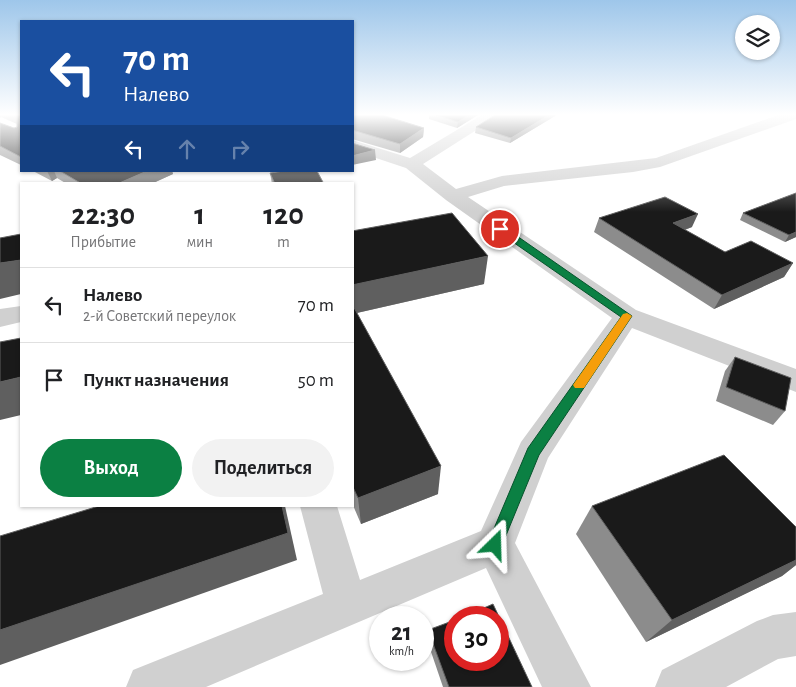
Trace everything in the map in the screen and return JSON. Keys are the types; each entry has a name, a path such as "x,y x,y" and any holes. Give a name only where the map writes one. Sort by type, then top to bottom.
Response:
{"street":[{"path":"359,147 412,164 453,196 627,316 796,381"},
{"path":"412,164 440,147"},
{"path":"453,196 502,181 633,167 660,162 704,147"},
{"path":"0,318 20,314"},
{"path":"150,687 495,545 533,452 627,316"},
{"path":"318,507 347,605"},
{"path":"495,545 567,687"},
{"path":"679,687 773,637 796,634"}],"building":[{"path":"2,147 20,147 20,156"},
{"path":"354,147 365,147 375,150 354,155"},
{"path":"62,172 145,172 122,182 79,182"},
{"path":"318,172 323,182 274,182 270,173"},
{"path":"796,193 796,232 789,235 743,213"},
{"path":"665,197 698,214 673,223 725,252 751,241 793,263 722,295 599,218"},
{"path":"452,213 488,256 354,285 354,231"},
{"path":"20,234 20,260 0,263 0,238"},
{"path":"354,308 441,466 358,498 354,489"},
{"path":"20,338 20,377 0,382 0,342"},
{"path":"735,357 791,378 785,411 726,387"},
{"path":"724,455 796,527 796,560 672,620 592,506"},
{"path":"96,507 282,507 288,533 0,630 0,536"},
{"path":"444,624 444,671 509,671 509,638 532,687 449,687 434,646 434,628"}],"slow traffic":[{"path":"579,385 627,316"}],"route":[{"path":"495,545 533,452 627,316 500,229"}]}
